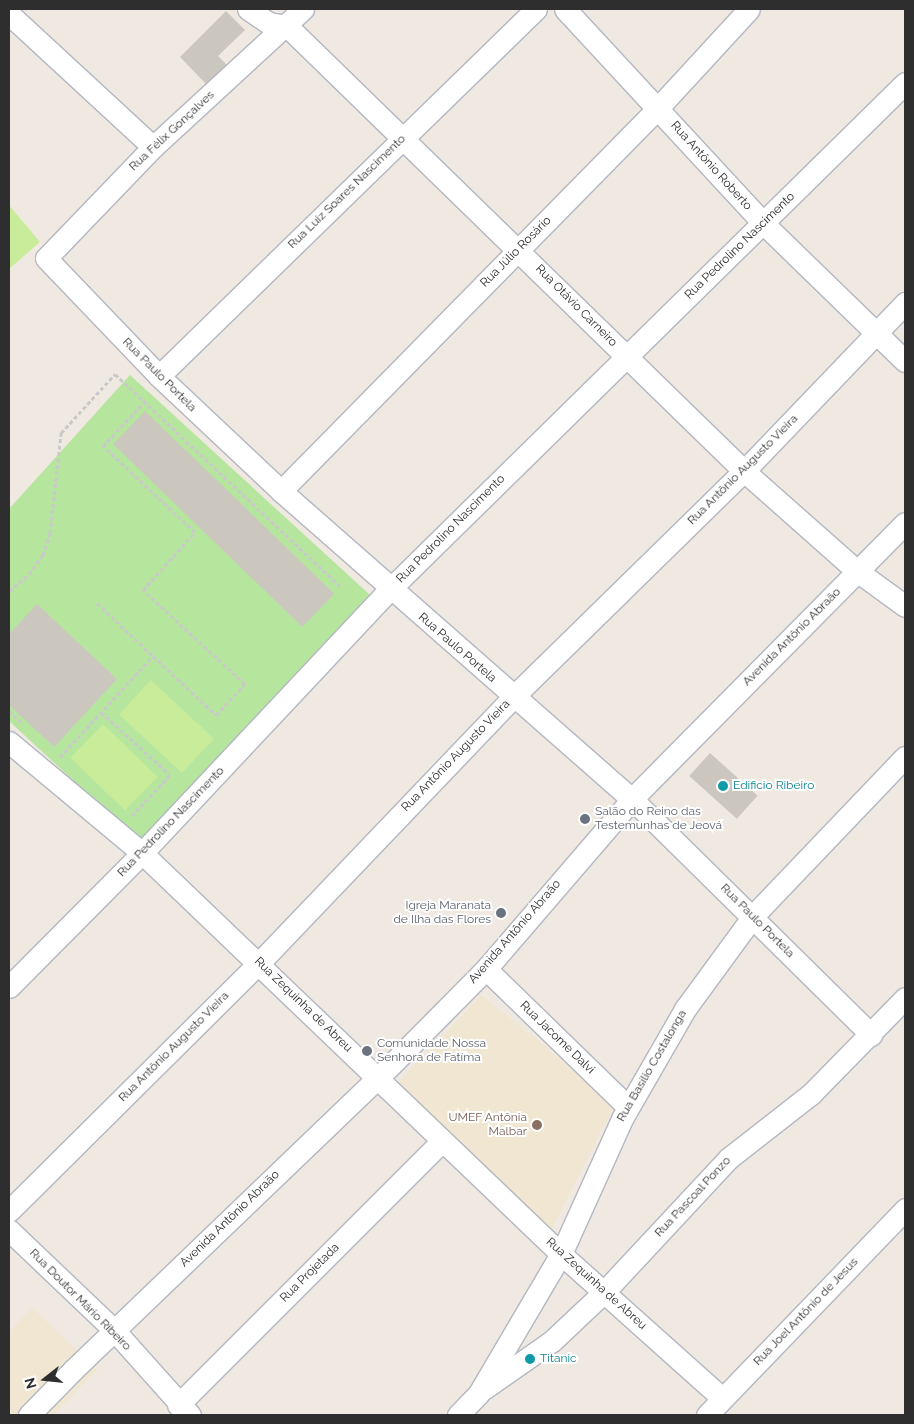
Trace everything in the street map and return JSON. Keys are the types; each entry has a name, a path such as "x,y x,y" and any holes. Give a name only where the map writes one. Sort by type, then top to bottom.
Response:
{"street":[{"name":"Rua Otávio Carneiro","path":"248,9 268,23 287,26 519,249 744,471 858,571 905,606"},
{"name":"Rua Félix Gonçalves","path":"46,258 153,147 287,26 303,9"},
{"name":"Rua Luiz Soares Nascimento","path":"159,376 536,9"},
{"name":"Rua Antônio Roberto","path":"565,9 763,223 905,361"},
{"name":"Rua Júlio Rosário","path":"281,491 658,108 749,9"},
{"path":"9,14 153,147"},
{"name":"Rua Pedrolino Nascimento","path":"9,987 142,853 390,589 905,83"},
{"name":"Rua Paulo Portela","path":"46,258 159,376 281,491 512,697 632,800 753,916 871,1035"},
{"name":"Rua Antônio Augusto Vieira","path":"9,1211 259,963 512,697 744,471 876,331 905,303"},
{"name":"Avenida Antônio Abraão","path":"30,1415 114,1330 378,1078 486,969 632,800 905,523"},
{"name":"Rua Zequinha de Abreu","path":"9,742 142,853 561,1254 722,1398"},
{"name":"Rua Basílio Costalonga","path":"458,1415 479,1393 561,1254 628,1108 685,1009 753,916 905,757"},
{"name":"Rua Jacome Dalvi","path":"486,969 628,1108"},
{"name":"Rua Pascoal Ponzo","path":"479,1393 552,1341 604,1292 729,1158 810,1094 871,1035 905,998"},
{"name":"Rua Projetada","path":"184,1410 442,1141"},
{"name":"Rua Joel Antônio de Jesus","path":"707,1415 905,1209"},
{"name":"Rua Doutor Mário Ribeiro","path":"9,1230 114,1330 184,1410"}],"path":[{"path":"9,591 43,555 50,533 61,432 115,374 341,587"},
{"path":"97,603 216,715 245,684 143,590 195,532 103,446 144,402"},
{"path":"60,757 153,656"},
{"path":"9,711 23,724"},
{"path":"101,712 170,775 128,820"},
{"path":"53,751 67,764"}],"shaded area":[{"path":"481,995 544,1045 613,1108 550,1233 396,1085"},
{"path":"32,1308 97,1370 53,1415 9,1415 9,1332"}],"green space":[{"path":"9,205 40,242 9,269"},
{"path":"130,375 370,595 143,845 9,721 9,509"},
{"path":"151,680 214,739 182,773 119,714"},
{"path":"103,724 158,777 125,811 70,758"}],"building":[{"path":"226,11 245,30 218,56 227,65 207,85 180,57"},
{"path":"145,411 334,594 302,627 113,444"},
{"path":"37,604 117,679 54,747 9,705 9,634"},
{"name":"Edificio Ribeiro","path":"710,753 758,796 737,819 689,776"}],"place":[{"name":"Edificio Ribeiro","path":"723,786"},
{"name":"Salão do Reino das Testemunhas de Jeová","path":"585,819"},
{"name":"Igreja Maranata de Ilha das Flores","path":"501,913"},
{"name":"Comunidade Nossa Senhora de Fatíma","path":"367,1051"},
{"name":"UMEF Antônia Malbar","path":"537,1125"},
{"name":"Titanic","path":"530,1359"}]}
